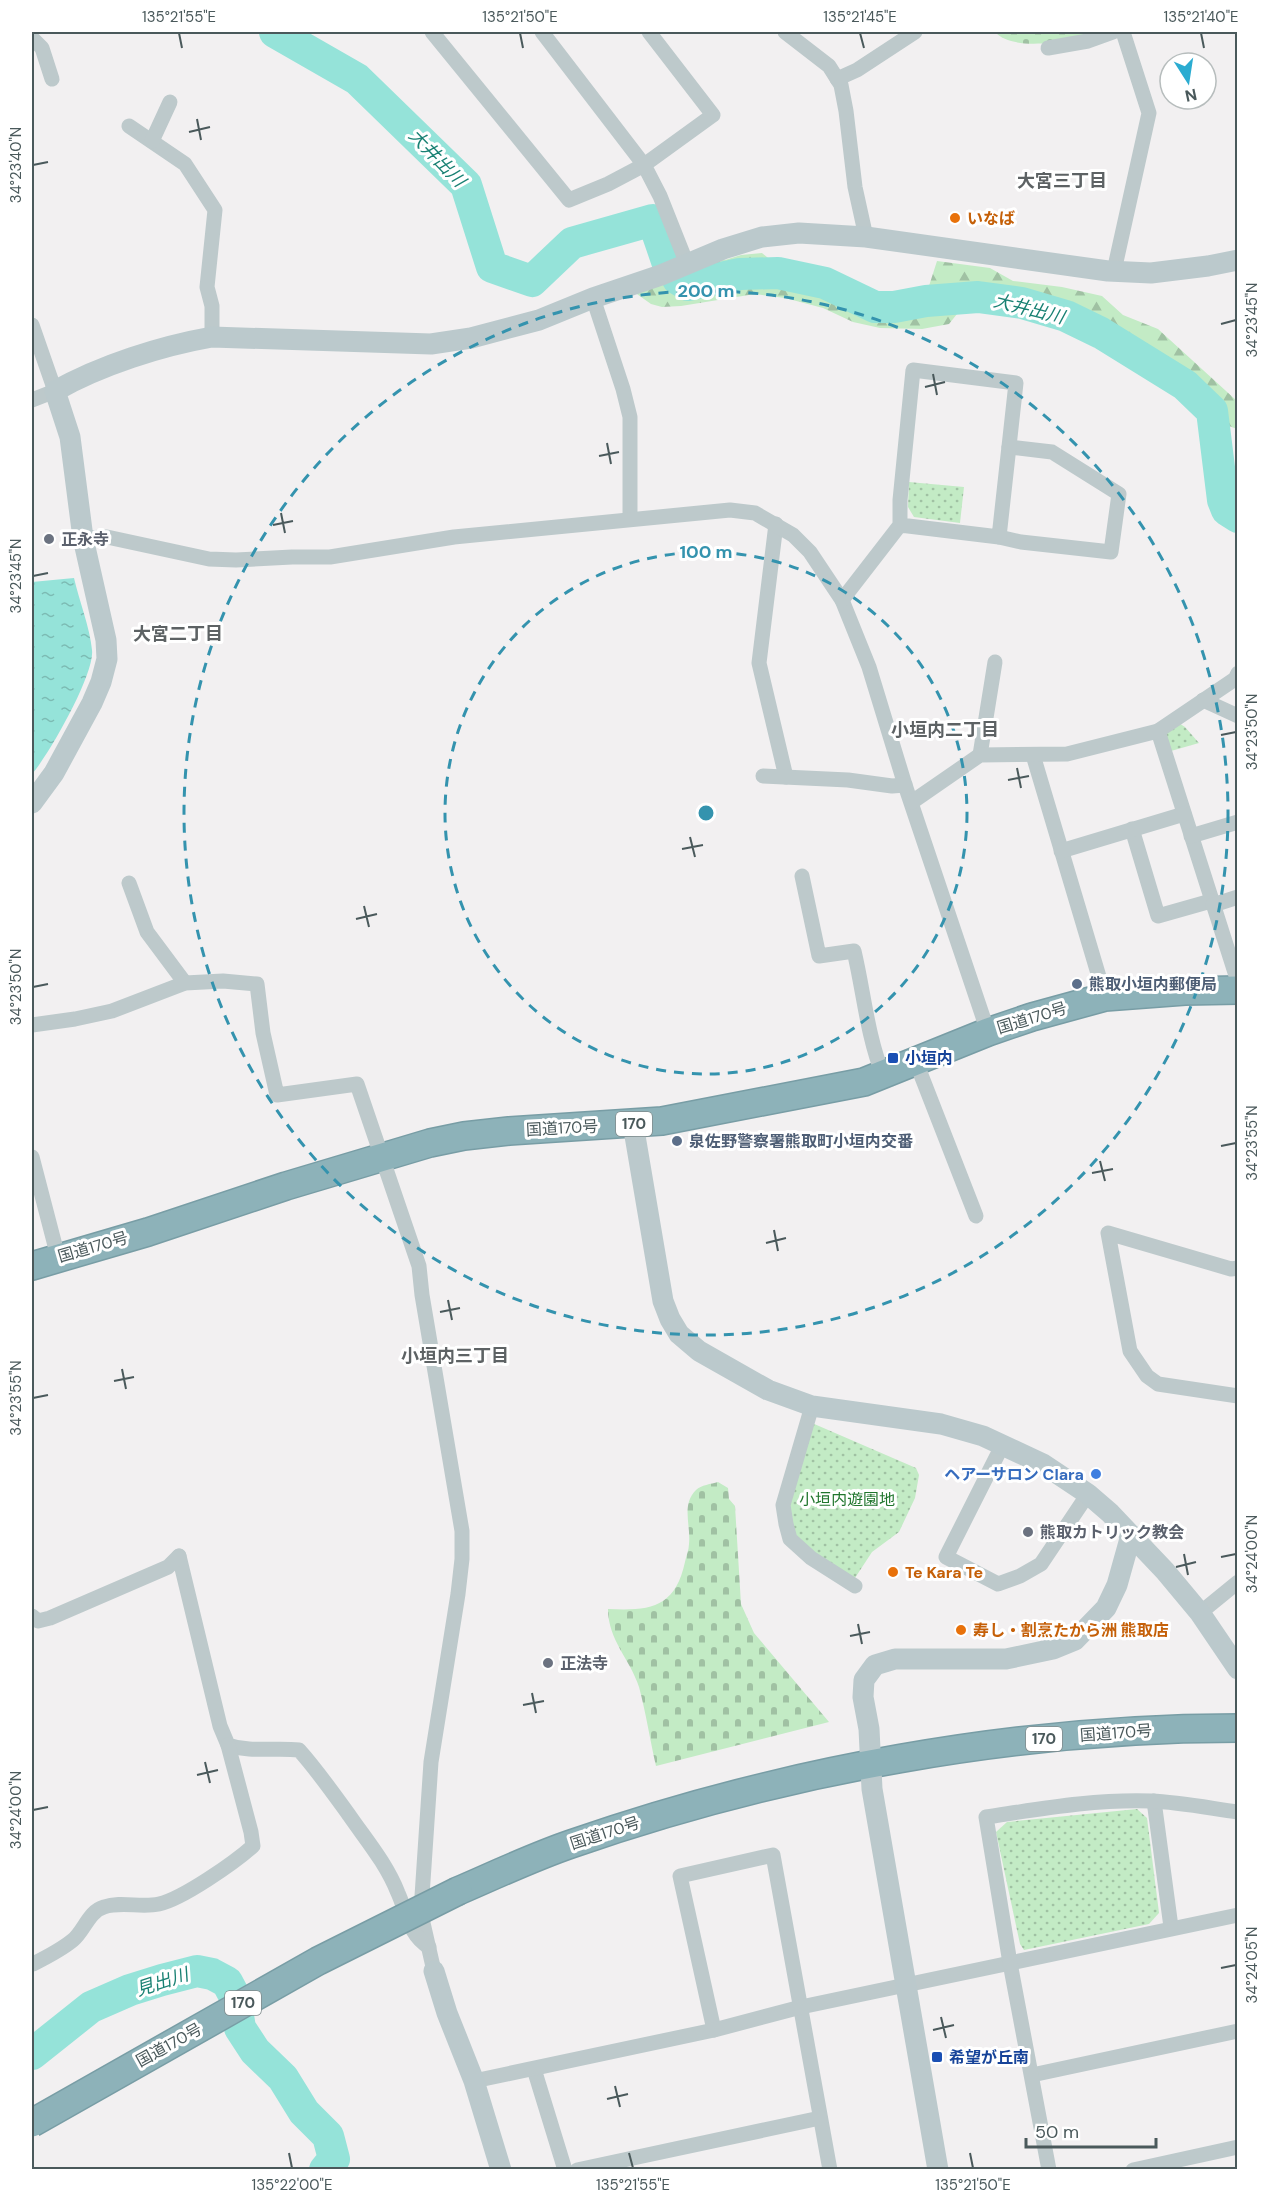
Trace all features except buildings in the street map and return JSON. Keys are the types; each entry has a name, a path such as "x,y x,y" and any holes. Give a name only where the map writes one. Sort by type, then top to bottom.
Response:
{"highway":[{"name":"国道170号","path":"32,1266 148,1232 381,1156 430,1143 464,1136 521,1130 662,1121 864,1082 988,1032 1105,997 1238,990"},
{"name":"国道170号","path":"32,2123 318,1961 458,1891 570,1844 652,1818 871,1763 1081,1735 1228,1728"}],"street":[{"path":"432,32 569,200 608,184 644,165 713,115 649,32"},
{"path":"542,32 644,165 660,196 687,264"},
{"path":"785,32 829,66 840,85 846,111 855,187 866,237"},
{"path":"837,80 857,70 915,32"},
{"path":"1048,48 1088,41 1113,32"},
{"path":"1114,271 1149,113 1123,32"},
{"path":"32,38 42,48 52,79"},
{"path":"152,141 170,102"},
{"path":"129,126 186,164 215,210 207,287 212,306 212,337"},
{"path":"32,400 55,391 78,378 137,357 190,341 212,337 431,344 471,338 539,320 723,249 762,237 799,233 866,237 1114,271 1151,273 1238,260"},
{"path":"593,298 630,417 630,519"},
{"path":"32,325 70,437 83,538 106,640 107,659 92,703 54,773 32,803"},
{"path":"842,600 900,525 900,500 913,370 1016,383 999,537"},
{"path":"900,525 1111,552 1119,494 1052,452 1010,447"},
{"path":"83,538 107,537 208,559 236,560 330,557 454,537 730,510 755,513 776,524 793,535 810,552 842,600 869,667 905,785 988,1032"},
{"path":"776,524 759,663 786,777"},
{"path":"981,755 995,662"},
{"path":"912,802 981,755 1067,753 1158,731 1235,679 1238,673"},
{"path":"1203,700 1238,716"},
{"path":"1158,731 1238,982"},
{"path":"1033,755 1105,997"},
{"path":"763,776 848,780 891,786 905,785"},
{"path":"1061,851 1184,814"},
{"path":"1191,836 1238,822"},
{"path":"1132,829 1158,916 1238,897"},
{"path":"802,876 819,956 854,951 864,992 863,1004 876,1057 883,1075"},
{"path":"129,883 147,932 185,983"},
{"path":"32,1024 75,1019 112,1011 185,983 223,981 257,984 263,1033 277,1095 357,1084 419,1266 462,1531 458,1594 431,1762 422,1896 423,1923 447,2013 474,2081 501,2169"},
{"path":"916,1062 976,1216"},
{"path":"633,1124 663,1302 669,1319 679,1334 699,1351 768,1390 812,1406 941,1424 1003,1444 1043,1464 1088,1494 1131,1535 1200,1613 1238,1669"},
{"path":"32,1157 58,1257"},
{"path":"1238,1268 1230,1269 1108,1233 1130,1351 1147,1376 1158,1384 1238,1396"},
{"path":"812,1406 783,1505 786,1524 790,1539 805,1553 855,1586"},
{"path":"1003,1444 946,1557 998,1584 1020,1576 1041,1564 1088,1494"},
{"path":"938,2169 872,1789 863,1696 864,1680 875,1665 895,1659 1006,1659 1045,1652 1075,1640 1106,1608 1117,1585 1131,1535"},
{"path":"32,1616 38,1621 50,1618 168,1567 179,1556 220,1726 228,1745 253,1846 169,1901 158,1904 102,1907 91,1916 75,1939 33,1964"},
{"path":"1200,1613 1238,1582"},
{"path":"228,1745 249,1750 283,1748 299,1750 330,1786 386,1865 412,1931 420,1942 429,1947"},
{"path":"1049,2169 1010,1963 986,1817 1065,1805 1154,1801 1238,1812"},
{"path":"1154,1801 1171,1927"},
{"path":"714,2030 680,1876 774,1855 830,2169"},
{"path":"474,2081 714,2030 801,2007 1171,1927 1238,1915"},
{"path":"1032,2075 1238,2031"},
{"path":"534,2069 565,2169"},
{"path":"577,2169 820,2118"},
{"path":"1133,2169 1238,2147"}],"green space":[{"path":"995,32 1098,32 1074,39 1030,44 1004,38"},
{"path":"762,253 773,262 808,266 883,301 895,294 918,291 929,286 937,261 990,268 1013,281 1062,287 1102,296 1123,315 1158,329 1237,401 1237,429 1221,423 1213,406 1186,379 1079,317 1018,298 981,294 961,309 949,324 922,329 880,328 853,322 823,308 785,298 755,294 662,307 651,304 634,292 716,259 725,260 741,255"},
{"path":"909,482 964,487 960,523 914,517 908,507"},
{"path":"1174,720 1185,727 1199,743 1164,753 1158,731"},
{"name":"小垣内遊園地","path":"812,1423 916,1468 919,1475 915,1498 899,1532 872,1552 853,1581 809,1551 797,1538 787,1508"},
{"path":"718,1482 728,1488 729,1499 735,1506 741,1604 754,1633 829,1722 656,1766 639,1687 615,1640 608,1609 648,1607 667,1598 675,1589 681,1577 689,1546 688,1509 691,1496 701,1487"},
{"path":"1137,1809 1147,1818 1159,1913 1149,1924 1024,1950 1020,1944 996,1832 1007,1822"}],"water":[{"path":"74,578 89,633 91,661 79,695 49,750 32,774 32,582"}],"waterway":[{"name":"大井出川","path":"275,32 357,79 466,185 492,267 532,281 572,243 653,220 667,261"},
{"name":"大井出川","path":"678,279 688,285 740,274 778,273 825,283 875,307 894,307 926,301 978,297 1022,303 1066,316 1101,333 1185,385 1212,411 1223,500 1227,510 1238,517"},
{"name":"見出川","path":"32,2054 91,2007 130,1990 162,1980 197,1971 212,1974 227,1982 235,1997 240,2028 255,2051 283,2078 304,2112 328,2136 334,2159 325,2170"}],"place":[{"name":"いなば","path":"955,218"},
{"name":"正永寺","path":"49,539"},
{"name":"熊取小垣内郵便局","path":"1077,984"},
{"name":"小垣内","path":"893,1058"},
{"name":"泉佐野警察署熊取町小垣内交番","path":"677,1141"},
{"name":"ヘアーサロン Clara","path":"1096,1474"},
{"name":"熊取カトリック教会","path":"1028,1532"},
{"name":"Te Kara Te","path":"893,1572"},
{"name":"寿し・割烹たから洲 熊取店","path":"961,1630"},
{"name":"正法寺","path":"548,1663"},
{"name":"希望が丘南","path":"937,2057"}],"district":[{"name":"大宮三丁目","path":"1062,181"},
{"name":"大宮二丁目","path":"178,634"},
{"name":"小垣内二丁目","path":"945,730"},
{"name":"小垣内三丁目","path":"455,1356"}]}
